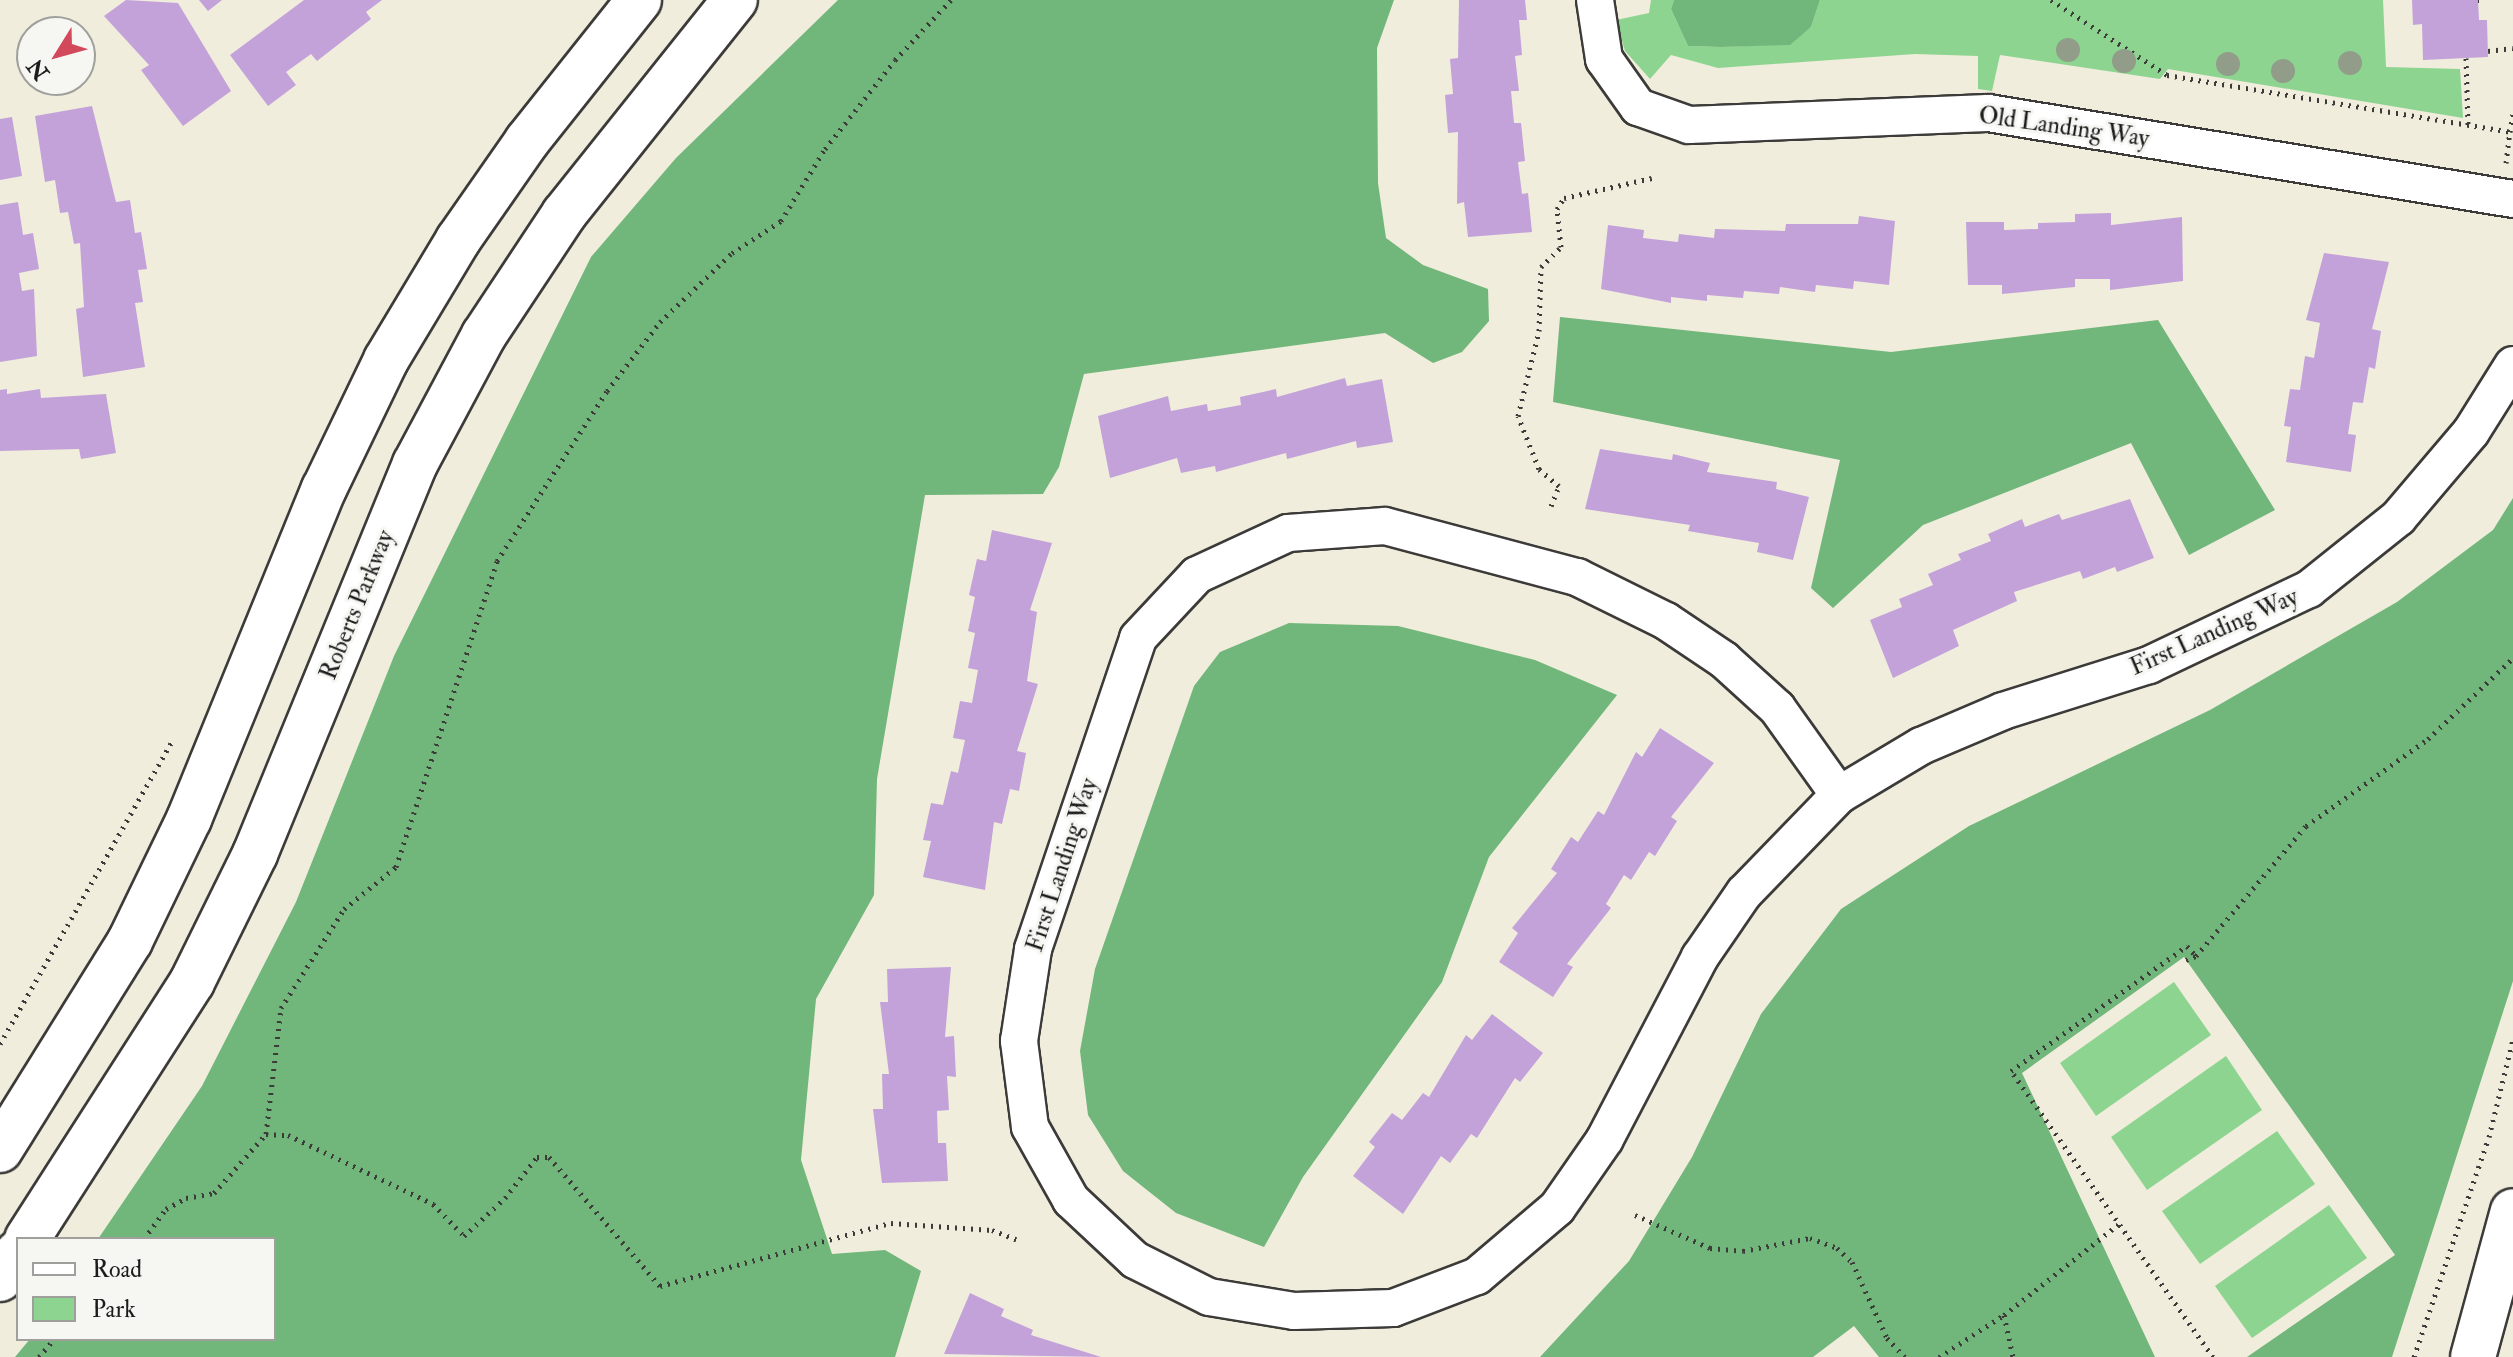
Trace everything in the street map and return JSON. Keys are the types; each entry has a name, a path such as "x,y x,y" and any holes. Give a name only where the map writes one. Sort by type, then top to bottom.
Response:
{"main road":[{"path":"0,1150 130,941 189,819 324,489 386,360 458,240 519,153 639,0"},
{"name":"Roberts Parkway","path":"28,1237 118,1104 199,968 255,854 415,464 484,335 564,214 735,0"},
{"path":"2473,1357 2513,1211"},
{"path":"0,1279 16,1255"}],"street":[{"name":"Old Landing Way","path":"1595,0 1604,59 1638,107 1689,125 1988,113 2513,199"},
{"name":"First Landing Way","path":"1839,795 1777,708 1724,660 1666,621 1577,577 1385,526 1288,533 1197,575 1138,638 1033,949 1019,1041 1030,1127 1071,1200 1135,1260 1209,1297 1294,1311 1393,1308 1477,1276 1557,1208 1605,1139 1700,957 1744,893 1839,795 1921,746 2003,711 2149,665 2309,589 2398,518 2471,432 2513,365"}],"path":[{"path":"145,1237 166,1209 186,1198 214,1193 266,1134 281,1008 344,909 396,867 497,561 607,391 660,322 732,253 781,221 825,149 895,60 951,0"},
{"path":"2051,0 2167,75 2510,132 2513,114"},
{"path":"2488,51 2513,48"},
{"path":"2466,58 2468,126"},
{"path":"1551,506 1559,486 1539,469 1518,416 1539,331 1541,267 1561,247 1557,209 1564,198 1652,178"},
{"path":"2186,960 2196,956 2306,826 2428,739 2513,658"},
{"path":"2196,956 2187,946 2011,1071 2213,1357"},
{"path":"2414,1357 2489,1137 2513,1039"},
{"path":"266,1134 288,1135 404,1193 433,1204 464,1236 505,1198 537,1157 549,1157 660,1286 891,1223 992,1230 1016,1239"},
{"path":"1635,1215 1710,1248 1743,1251 1810,1238 1837,1248 1852,1262 1887,1338 1905,1357"},
{"path":"1939,1357 2004,1315 2119,1224"},
{"path":"2004,1315 2013,1357"},
{"path":"39,1357 52,1341"}],"green space":[{"path":"838,0 1394,0 1377,48 1378,183 1386,238 1423,265 1488,289 1489,321 1462,352 1433,363 1385,333 1084,374 1059,467 1043,494 925,495 877,779 874,895 816,999 801,1160 832,1254 885,1250 921,1271 895,1357 15,1357 28,1341 276,1341 276,1237 99,1237 202,1086 296,902 394,656 591,257 676,158"},
{"path":"1651,0 1674,0 1671,9 1688,46 1721,47 1790,44 1811,27 1820,0 2383,0 2386,67 2460,69 2463,118 2168,69 2160,79 2000,55 1992,91 1978,89 1978,56 1915,54 1718,68 1671,55 1650,79 1625,51 1616,20 1649,13"},
{"path":"1674,0 1820,0 1811,27 1790,45 1721,47 1688,46 1671,9"},
{"path":"1560,317 1891,352 2158,320 2275,510 2189,555 2131,443 1923,525 1833,608 1811,588 1840,460 1553,402"},
{"path":"2513,498 2513,981 2392,1357 2247,1357 2395,1255 2184,957 2022,1073 2155,1357 1879,1357 1854,1326 1813,1357 1540,1357 1629,1261 1692,1157 1761,1014 1841,909 1969,826 2210,710 2397,602 2493,530"},
{"path":"1289,623 1398,626 1535,660 1617,695 1489,857 1442,982 1303,1177 1264,1247 1176,1213 1123,1171 1088,1115 1080,1051 1095,969 1194,686 1220,652"},
{"path":"2174,982 2211,1035 2096,1116 2060,1063"},
{"path":"2226,1056 2262,1110 2147,1190 2111,1137"},
{"path":"2277,1131 2315,1184 2200,1264 2162,1211"},
{"path":"2329,1205 2367,1258 2252,1338 2215,1286"}],"building":[{"path":"126,0 178,3 231,91 183,126 141,70 149,65 104,16"},
{"path":"199,0 222,0 208,11"},
{"path":"304,0 382,0 366,12 371,19 317,61 311,54 286,72 296,85 268,106 230,55"},
{"path":"1459,0 1525,0 1527,20 1519,20 1522,55 1515,56 1519,91 1511,91 1514,123 1521,123 1525,161 1518,162 1522,194 1528,193 1532,232 1468,237 1464,202 1457,204 1458,132 1448,133 1445,95 1453,94 1450,59 1458,58"},
{"path":"2412,0 2478,0 2479,20 2487,20 2488,57 2423,60 2422,24 2413,25"},
{"path":"92,106 116,202 130,200 135,233 141,232 147,269 138,270 143,302 135,303 145,367 83,377 76,309 84,307 80,243 74,244 68,212 60,213 55,180 45,182 35,116"},
{"path":"12,117 22,176 0,180 0,119"},
{"path":"18,202 23,235 33,233 39,269 19,273 22,291 34,289 37,356 0,362 0,205"},
{"path":"2111,213 2111,225 2182,217 2183,281 2110,290 2110,279 2075,279 2075,287 2002,294 2002,285 1968,285 1966,222 2004,222 2004,230 2038,229 2038,223 2075,222 2075,214"},
{"path":"1859,216 1895,221 1889,285 1854,281 1853,289 1816,285 1815,292 1780,287 1779,294 1744,291 1743,298 1707,295 1707,301 1671,297 1671,303 1601,289 1608,225 1644,230 1643,238 1678,242 1679,234 1714,238 1715,229 1785,231 1786,224 1858,224"},
{"path":"2324,253 2389,262 2372,329 2381,331 2375,369 2369,367 2363,403 2353,402 2348,434 2356,435 2351,472 2286,462 2291,427 2284,426 2290,389 2300,390 2305,356 2314,358 2320,323 2306,320"},
{"path":"1345,378 1347,386 1382,379 1393,442 1357,448 1356,441 1287,459 1286,453 1216,472 1215,466 1181,473 1177,458 1110,478 1098,416 1168,396 1171,411 1207,404 1208,411 1241,405 1240,397 1276,389 1277,397"},
{"path":"7,389 7,394 40,389 41,398 106,394 116,453 81,459 79,449 0,451 0,390"},
{"path":"1600,449 1672,460 1673,454 1710,463 1707,472 1777,482 1776,489 1809,497 1793,560 1757,552 1759,543 1688,531 1690,525 1585,509"},
{"path":"2130,499 2154,558 2117,572 2115,567 2083,579 2080,571 2014,592 2017,601 1953,630 1959,646 1893,678 1870,620 1902,607 1899,599 1933,585 1928,574 1961,560 1958,554 1991,541 1988,534 2022,519 2025,527 2059,514 2062,520"},
{"path":"992,530 1052,543 1030,610 1037,612 1027,681 1038,684 1017,751 1026,753 1019,791 1010,789 1002,824 994,822 985,890 923,877 931,841 923,840 931,803 943,805 951,771 958,773 965,740 953,738 960,701 972,703 978,670 968,668 975,633 968,631 975,597 969,595 977,559 986,561"},
{"path":"1660,728 1714,763 1671,817 1677,821 1655,856 1649,852 1631,880 1624,875 1606,904 1611,908 1567,964 1573,967 1553,997 1499,962 1518,933 1512,928 1557,873 1551,869 1571,837 1578,842 1598,811 1604,815 1636,752 1642,757"},
{"path":"951,967 945,1037 954,1036 956,1077 947,1076 949,1110 937,1111 938,1143 946,1143 948,1181 882,1183 873,1109 883,1109 882,1074 889,1074 880,1002 888,1002 887,969"},
{"path":"1492,1014 1543,1053 1520,1082 1515,1078 1477,1138 1471,1134 1450,1163 1441,1156 1403,1214 1353,1176 1375,1147 1369,1142 1392,1113 1402,1120 1423,1093 1429,1097 1466,1035 1472,1040"},
{"path":"970,1293 1004,1309 1001,1316 1033,1330 1031,1335 1101,1357 944,1354"}]}
